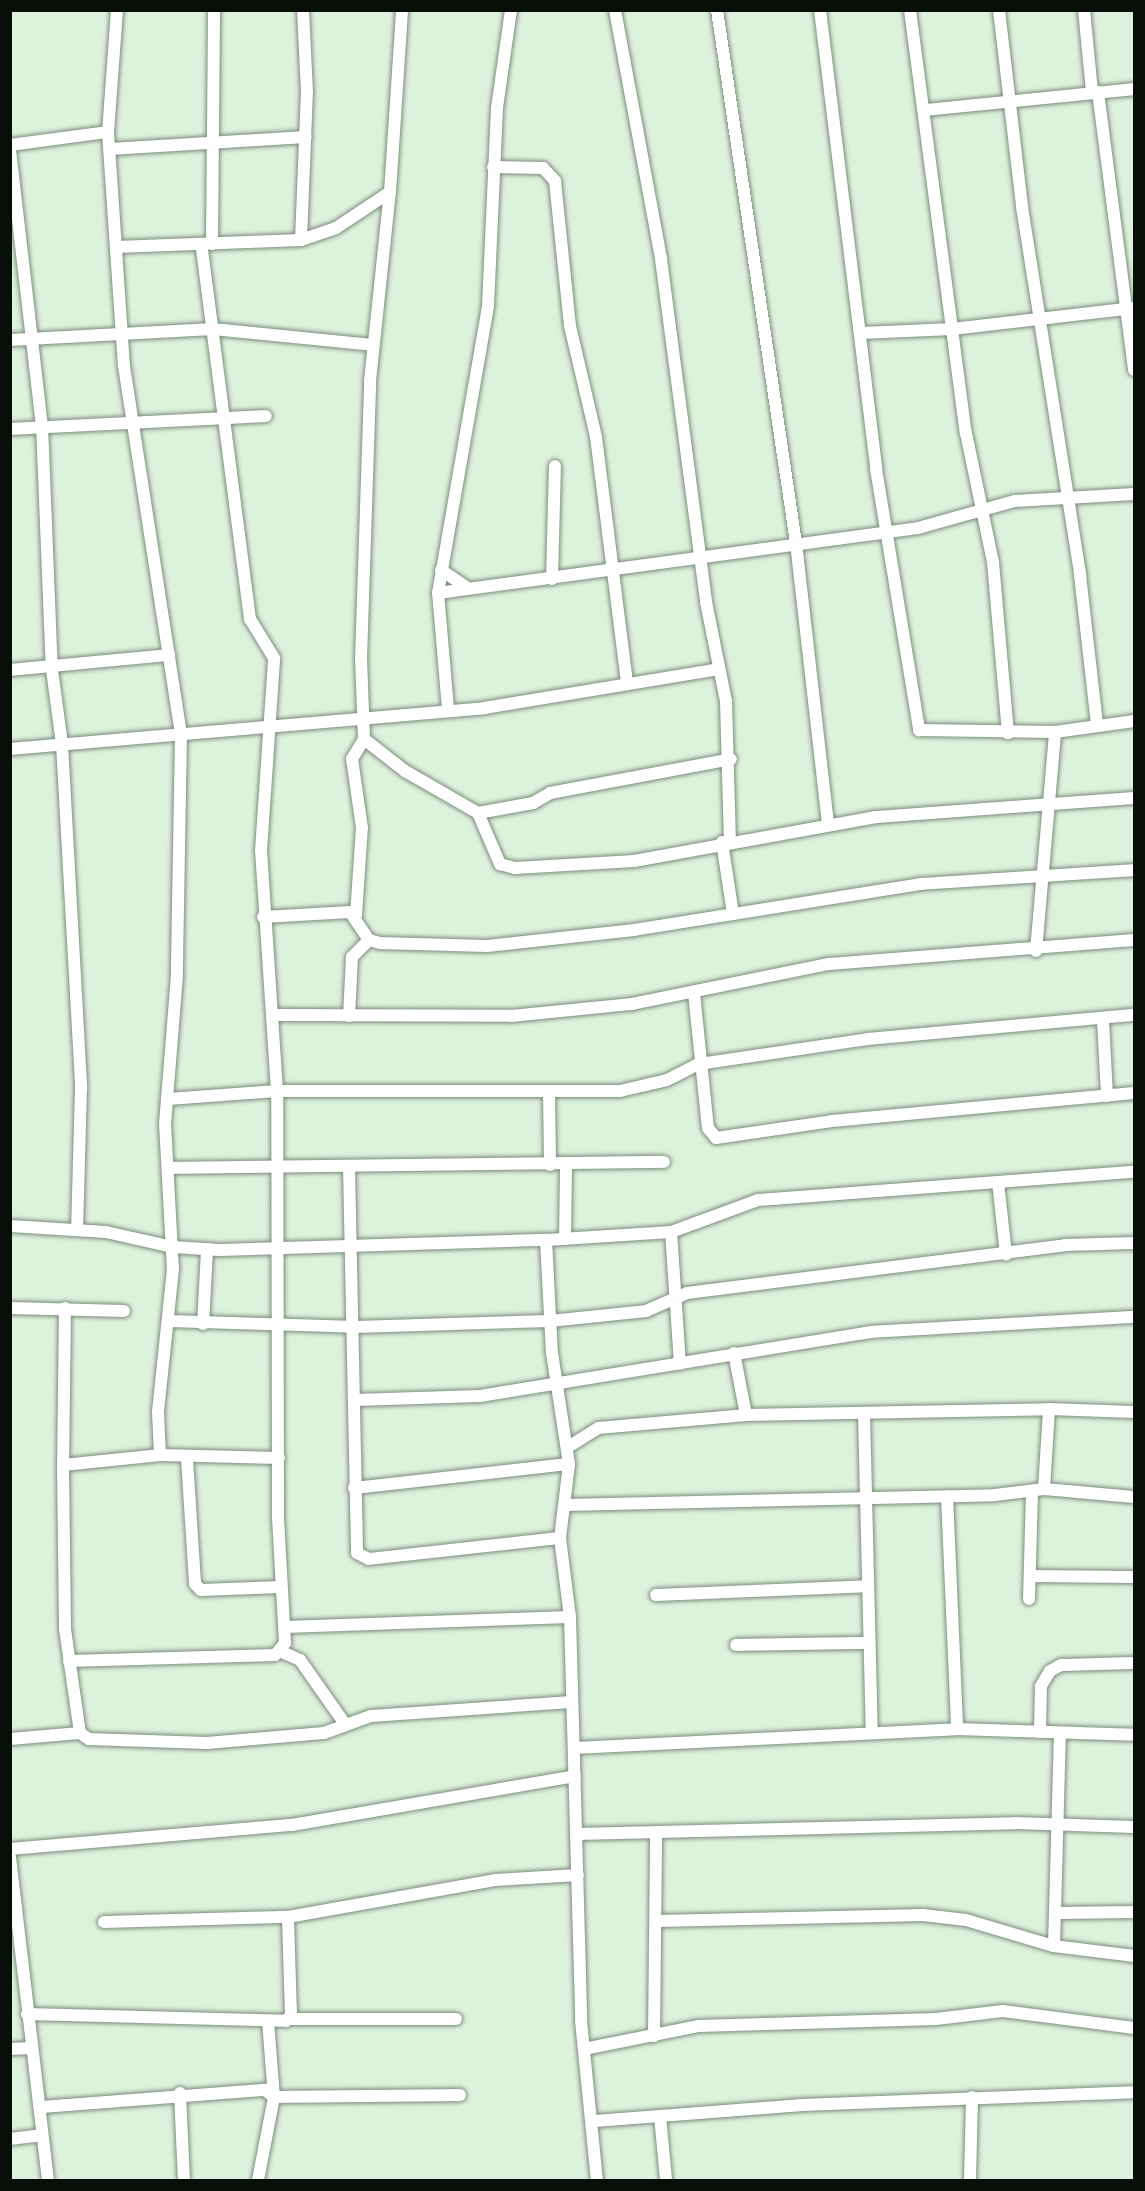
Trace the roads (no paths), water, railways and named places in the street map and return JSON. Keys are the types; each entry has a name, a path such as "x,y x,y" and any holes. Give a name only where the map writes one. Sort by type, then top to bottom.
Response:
{"street":[{"path":"117,10 108,132 122,333 132,422 181,734 168,1099 168,1168 173,1247 169,1322 158,1412 160,1455"},
{"path":"214,10 212,145 207,244 213,329 250,620 274,658 266,729 263,916 275,1015 277,1091 276,1247 279,1326 279,1458 281,1587 285,1628 282,1652"},
{"path":"301,240 306,137 303,10"},
{"path":"402,10 390,192 372,345 360,720 364,739 405,771 478,813 500,864 515,868 582,868 828,824 1052,808 1134,798"},
{"path":"448,709 438,592 488,306 493,166 511,10"},
{"path":"615,10 660,259 731,759 726,841 733,914"},
{"path":"717,10 796,543 828,824"},
{"path":"819,10 888,531 919,730 1055,732 1134,721"},
{"path":"910,10 925,110 952,329 980,512 993,562 1008,733"},
{"path":"999,10 1013,101 1022,207 1069,500 1096,726"},
{"path":"1084,10 1129,308 1134,370"},
{"path":"925,110 1134,89"},
{"path":"10,145 108,132"},
{"path":"110,149 212,145 306,137"},
{"path":"10,150 42,425 52,670 62,744 81,1088 77,1229"},
{"path":"493,166 543,168 555,181 573,349 596,437 627,683"},
{"path":"116,247 301,240 336,228 390,192"},
{"path":"861,333 952,329 1129,308"},
{"path":"10,340 213,329 372,345"},
{"path":"10,429 42,425 266,416"},
{"path":"552,579 555,466"},
{"path":"438,592 552,579 612,567 888,531 980,512 1015,501 1069,500 1134,494"},
{"path":"441,570 468,588"},
{"path":"10,670 52,670 169,655"},
{"path":"10,749 360,720 719,669"},
{"path":"1036,951 1039,879 1052,808 1055,732"},
{"path":"364,739 352,759 362,828 356,915 369,940"},
{"path":"478,813 533,803 550,792 731,759"},
{"path":"349,1016 352,957 369,940 498,945 733,914 920,884 1039,879 1134,870"},
{"path":"263,916 356,915"},
{"path":"275,1015 511,1016 694,993 828,964 1036,951 1134,940"},
{"path":"694,993 699,1064 708,1128 716,1138 726,1139 832,1121 1134,1093"},
{"path":"168,1099 277,1091 549,1092 647,1086 699,1064 913,1033 1103,1021 1134,1015"},
{"path":"1103,1021 1107,1096"},
{"path":"549,1092 550,1165"},
{"path":"168,1168 663,1162"},
{"path":"565,1239 566,1164"},
{"path":"349,1167 356,1327 354,1540 357,1553 369,1559 560,1538"},
{"path":"10,1226 77,1229 173,1247 207,1249 546,1240 671,1232 758,1200 1134,1172"},
{"path":"998,1182 1006,1255"},
{"path":"671,1232 672,1297 680,1364"},
{"path":"546,1240 556,1383 568,1447 565,1505 560,1538 570,1617 584,2049 595,2121 597,2181"},
{"path":"169,1322 356,1327 550,1321 646,1311 672,1297 1006,1255 1065,1245 1134,1243"},
{"path":"203,1323 207,1249"},
{"path":"10,1308 124,1311"},
{"path":"66,1308 61,1551 69,1661 80,1733"},
{"path":"355,1400 440,1400 680,1364 734,1353 871,1332 1134,1317"},
{"path":"734,1353 746,1415"},
{"path":"568,1447 598,1428 746,1415 1049,1409 1134,1412"},
{"path":"1029,1599 1038,1490 1049,1409"},
{"path":"864,1414 872,1732"},
{"path":"63,1465 160,1455 187,1459 279,1458"},
{"path":"187,1459 195,1584 201,1590 281,1587"},
{"path":"354,1488 568,1464"},
{"path":"565,1505 947,1496 1038,1490 1134,1497"},
{"path":"947,1496 957,1729"},
{"path":"1030,1576 1134,1577"},
{"path":"656,1594 867,1586"},
{"path":"285,1628 570,1617"},
{"path":"736,1645 868,1643"},
{"path":"69,1661 282,1652 300,1660 345,1724"},
{"path":"1040,1732 1041,1686 1050,1671 1061,1665 1134,1663"},
{"path":"10,1739 80,1733 88,1739 207,1743 324,1733 371,1716 572,1702"},
{"path":"574,1748 957,1729 1134,1735"},
{"path":"1054,1946 1057,1914 1060,1733"},
{"path":"10,1850 292,1825 575,1776"},
{"path":"577,1834 1058,1822 1134,1827"},
{"path":"654,2036 658,1921 657,1832"},
{"path":"10,1857 14,1918 48,2181"},
{"path":"104,1922 288,1917 495,1880 578,1875"},
{"path":"1057,1914 1134,1912"},
{"path":"658,1921 922,1915 966,1920 1054,1946 1134,1956"},
{"path":"288,1917 289,2019"},
{"path":"584,2049 698,2026 925,2019 1003,2011 1134,2028"},
{"path":"27,2014 99,2012 268,2021 456,2019"},
{"path":"258,2181 274,2097 268,2021"},
{"path":"10,2049 31,2048"},
{"path":"42,2107 180,2093 265,2090 274,2097 460,2095"},
{"path":"595,2121 972,2097 1134,2092"},
{"path":"180,2093 184,2181"},
{"path":"970,2181 972,2097"},
{"path":"660,2116 666,2181"},
{"path":"10,2139 41,2135"}]}
